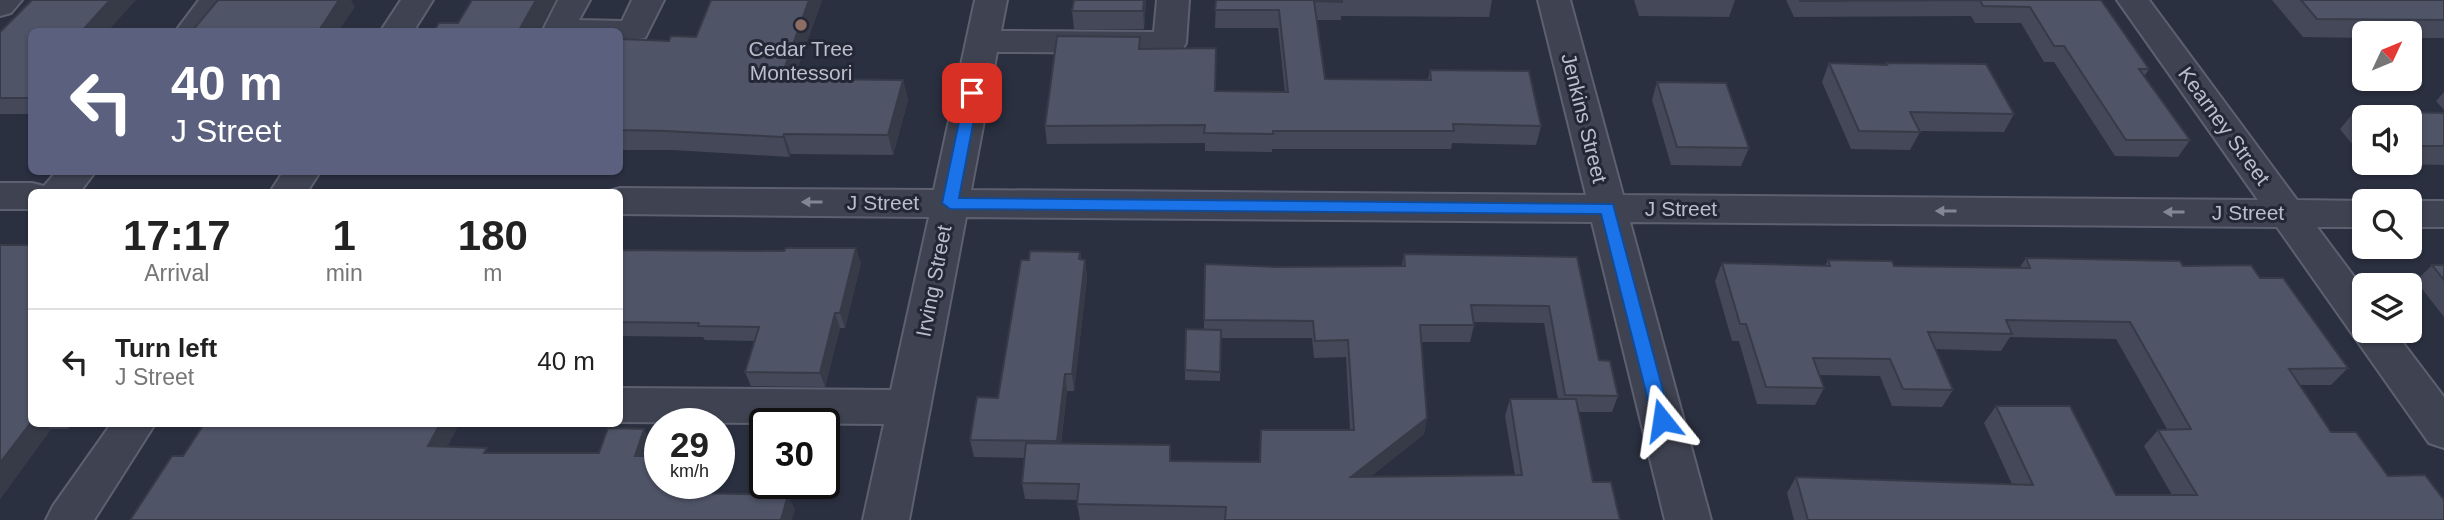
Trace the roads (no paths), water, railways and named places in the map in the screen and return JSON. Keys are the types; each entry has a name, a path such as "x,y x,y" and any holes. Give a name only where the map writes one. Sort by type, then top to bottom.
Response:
{"street":[{"path":"0,6 6,0"},
{"path":"194,28 216,0"},
{"path":"399,28 417,0"},
{"path":"558,28 573,0"},
{"path":"623,31 633,31 648,0"},
{"name":"Irving Street","path":"886,520 991,0"},
{"path":"983,41 1170,43 1173,0"},
{"name":"Jenkins Street","path":"1554,0 1688,520"},
{"name":"Kearney Street","path":"2133,0 2352,303"},
{"path":"62,189 73,175"},
{"path":"0,196 28,196"},
{"name":"J Street","path":"623,201 2352,214"},
{"path":"2422,214 2444,214"},
{"path":"2381,343 2444,430"},
{"path":"623,405 909,407"},
{"path":"69,520 132,427"}],"place":[{"name":"Cedar Tree Montessori","path":"801,25"}]}
